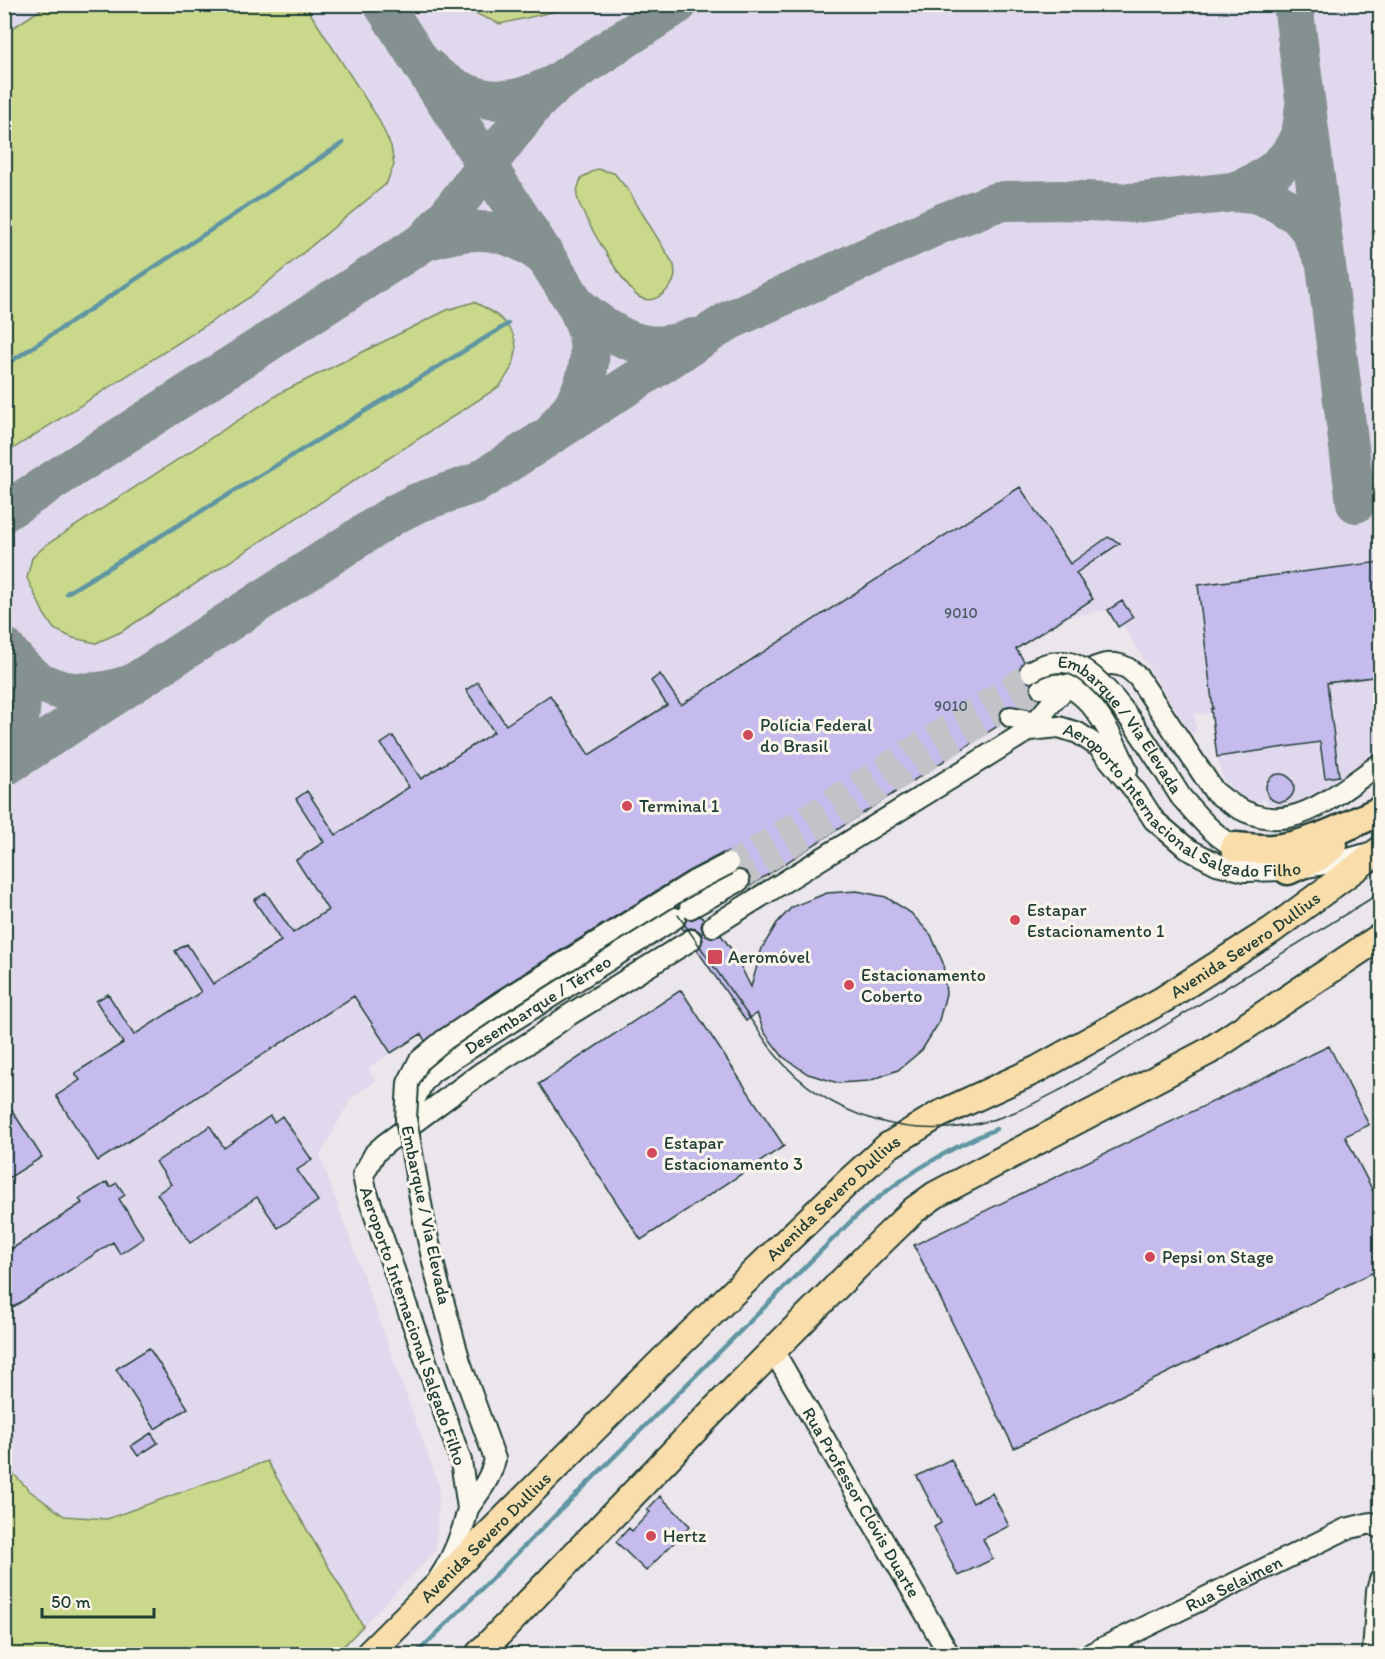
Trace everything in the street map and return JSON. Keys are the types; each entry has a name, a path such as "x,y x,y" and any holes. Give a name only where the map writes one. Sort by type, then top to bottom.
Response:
{"highway":[{"path":"1288,870 1317,857 1380,811"},
{"path":"1235,848 1272,849 1295,845 1380,811"}],"main road":[{"name":"Avenida Severo Dullius","path":"369,1654 410,1616 662,1361 888,1146 938,1115 1036,1070 1164,999 1272,930 1380,850"},
{"path":"479,1654 773,1350 914,1210 934,1195 1209,1051 1380,937"}],"street":[{"name":"Embarque / Via Elevada","path":"1030,671 1048,662 1069,663 1088,674 1120,704 1181,796 1204,824 1235,848 1288,870"},
{"name":"Aeroporto Internacional Salgado Filho","path":"713,926 1033,726 1069,686 1093,666 1112,663 1127,668 1138,677 1214,790 1229,803 1246,813 1263,819 1284,818 1313,811 1380,764"},
{"path":"1042,688 1050,684 1069,686 1091,705 1110,731 1136,792"},
{"name":"Aeroporto Internacional Salgado Filho","path":"1011,717 1033,726 1059,727 1078,733 1099,747 1136,792 1154,820 1188,849 1217,864 1245,871 1288,870 1338,862 1380,850"},
{"name":"Embarque / Via Elevada","path":"468,1508 483,1489 494,1467 495,1459 460,1362 436,1280 406,1119 408,1083 419,1061 444,1040 501,1002 693,882 734,873"},
{"name":"Desembarque / Térreo","path":"413,1103 422,1084 432,1072 683,913 734,873"},
{"name":"Aeroporto Internacional Salgado Filho","path":"410,1616 442,1574 464,1528 468,1508 461,1461 366,1190 363,1175 375,1153 385,1144 482,1073 691,940"},
{"name":"Rua Professor Clóvis Duarte","path":"773,1350 950,1654"},
{"name":"Rua Selaimen","path":"1090,1654 1346,1529 1371,1523 1380,1528"},
{"path":"1373,1654 1377,1591 1380,1580"}],"shaded area":[{"path":"5,5 1380,5 1380,750 1301,805 1285,807 1268,804 1264,798 1257,804 1237,800 1223,778 1217,757 1211,713 1194,714 1195,731 1192,733 1188,730 1122,624 1118,626 1108,610 1065,617 368,1068 376,1081 351,1098 320,1156 439,1486 436,1550 336,1654 5,1654"}],"green space":[{"path":"49,4 305,5 378,118 391,146 394,165 386,184 250,297 5,454 5,33"},
{"path":"467,5 573,5 565,9 500,24 472,12"},
{"path":"597,169 614,173 628,190 674,265 675,275 670,287 658,297 650,300 643,299 633,291 614,266 586,217 577,196 578,189 581,178"},
{"path":"474,302 493,312 513,334 516,344 515,354 511,369 500,386 121,632 96,643 73,638 54,629 44,614 27,578 32,558 46,545 280,393 447,310"},
{"path":"267,1461 363,1626 336,1654 5,1654 5,1465 30,1491 64,1516 107,1519"}],"building":[{"name":"Terminal 1","path":"1020,487 1070,564 1108,537 1120,543 1076,573 1093,599 1016,649 1024,661 1019,670 1020,676 1031,683 1030,691 1034,697 1039,699 1026,708 1007,706 999,714 1001,724 750,886 750,876 745,870 739,869 738,858 729,852 723,853 687,872 494,992 425,1041 421,1034 391,1053 354,996 98,1161 56,1096 80,1080 75,1073 123,1043 96,1001 108,994 134,1035 201,992 175,951 187,944 213,984 281,941 254,900 266,893 293,933 328,910 296,860 324,842 296,799 307,791 336,835 409,787 381,744 393,736 421,779 494,732 466,690 478,682 506,725 550,695 589,755 667,705 651,681 660,674 681,705"},
{"path":"1380,562 1380,676 1327,683 1339,776 1325,778 1320,742 1217,757 1198,585"},
{"path":"1122,601 1133,617 1118,627 1108,610"},
{"path":"1280,774 1290,778 1294,788 1290,798 1280,802 1270,798 1266,788 1270,778"},
{"name":"Estacionamento Coberto","path":"857,891 886,897 911,913 931,935 943,963 946,994 938,1024 922,1050 898,1070 869,1081 838,1083 808,1074 783,1057 764,1032 757,1013 746,1021 697,950 703,940 701,933 696,929 684,930 682,928 687,919 700,916 704,919 701,926 703,933 713,938 721,935 734,953 751,987 762,948 777,923 792,907 827,893"},
{"path":"681,990 784,1146 641,1240 539,1084"},
{"name":"Pepsi on Stage","path":"1329,1046 1369,1125 1345,1136 1380,1205 1380,1269 1014,1448 914,1245"},
{"path":"4,1098 42,1157 4,1181"},
{"path":"270,1116 274,1122 282,1116 312,1160 297,1170 318,1201 278,1228 257,1197 190,1243 157,1194 171,1184 156,1162 210,1126 224,1148"},
{"path":"107,1182 110,1187 117,1183 125,1195 119,1199 144,1238 120,1254 113,1242 4,1313 4,1254 82,1203 79,1199"},
{"path":"149,1348 188,1408 155,1429 116,1369"},
{"path":"151,1433 158,1443 138,1456 131,1446"},
{"path":"951,1459 973,1503 992,1493 1009,1526 983,1539 993,1559 958,1576 934,1527 941,1523 917,1476"},
{"name":"Hertz","path":"660,1496 690,1526 646,1571 616,1542 629,1528 632,1531 650,1512 647,1510"}],"waterway":[{"path":"4,366 343,143"},
{"path":"67,593 508,324"},
{"path":"416,1654 853,1219 920,1168 996,1129"}],"taxiway":[{"path":"383,4 577,306 583,320 590,355 585,381 574,405 558,425"},
{"path":"4,512 425,241 449,214 534,104 554,85 678,4"},
{"path":"1293,4 1356,503"},
{"path":"428,68 457,89 491,99 519,98 554,85"},
{"path":"1233,192 1260,180 1282,163 1298,140 1304,111"},
{"path":"4,767 395,514 417,503 476,483 730,320 940,224 994,203 1061,200 1134,203 1233,192 1253,194 1271,199 1298,215 1309,228 1325,261"},
{"path":"425,241 458,233 488,231 516,239 545,257"},
{"path":"577,306 603,326 630,341 660,346 676,344 693,338"},
{"path":"4,647 30,675 52,687 89,692 125,686"},
{"path":"4,756 16,729 20,704 20,691 7,651"}],"tunnel":[{"path":"728,864 1031,671"},
{"path":"739,881 1042,688"}],"tram line":[{"path":"678,915 774,1053 795,1076 846,1109 874,1120 904,1126 934,1128 965,1126 995,1119 1062,1089 1380,893"}],"place":[{"name":"Polícia Federal do Brasil","path":"748,735"},
{"name":"Terminal 1","path":"627,806"},
{"name":"Estapar Estacionamento 1","path":"1015,920"},
{"name":"Aeromóvel","path":"715,957"},
{"name":"Estacionamento Coberto","path":"849,985"},
{"name":"Estapar Estacionamento 3","path":"652,1153"},
{"name":"Pepsi on Stage","path":"1150,1257"},
{"name":"Hertz","path":"651,1536"}]}
